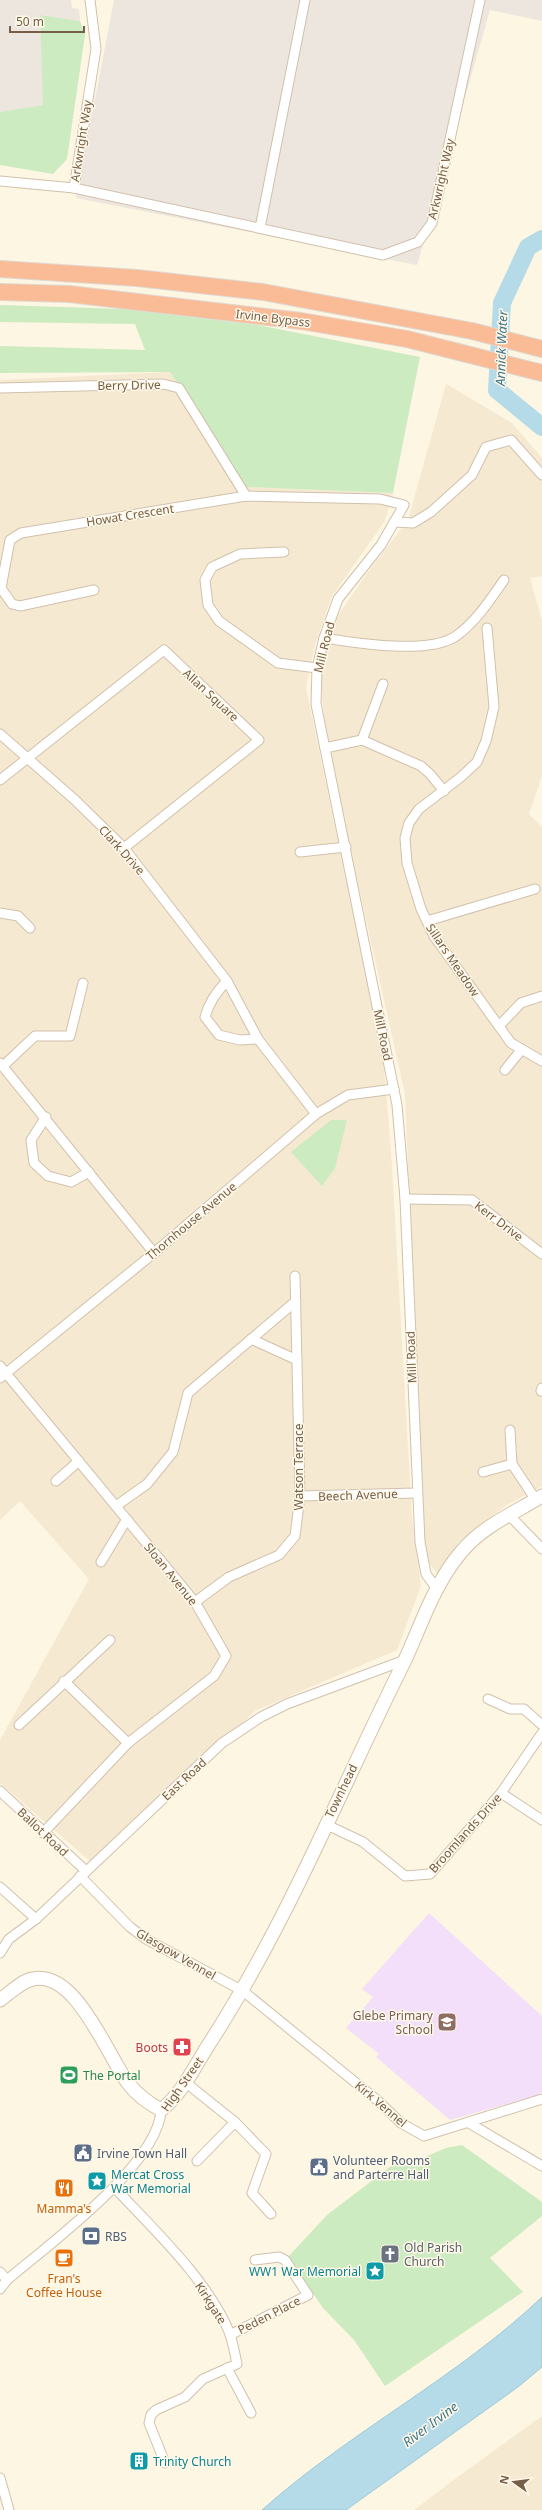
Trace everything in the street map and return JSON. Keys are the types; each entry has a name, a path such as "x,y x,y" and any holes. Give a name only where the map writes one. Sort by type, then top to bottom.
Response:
{"highway":[{"name":"Irvine Bypass","path":"0,269 137,278 263,292 472,331 539,348"},
{"name":"Irvine Bypass","path":"0,292 69,294 301,321 407,340 536,371"}],"main road":[{"name":"Townhead","path":"243,1991 406,1660 437,1589 462,1551 508,1514 539,1498"},
{"path":"0,2000 33,1979 46,1978 59,1984 79,2004 128,2083 140,2097 161,2110"},
{"name":"High Street","path":"161,2110 185,2082 243,1991"}],"street":[{"name":"Arkwright Way","path":"90,0 96,49 74,188 383,255 418,242 432,223 480,0"},
{"path":"260,228 305,0"},
{"path":"0,182 74,188"},
{"name":"Berry Drive","path":"0,388 163,384 178,388 246,496"},
{"path":"394,522 413,522 431,512 472,475 486,447 511,440 542,475"},
{"name":"Howat Crescent","path":"94,590 20,606 12,604 1,588 10,540 21,533 246,496 380,499 404,505"},
{"name":"Mill Road","path":"404,505 381,546 338,599 324,638 317,668 316,704 346,846 394,1089 405,1199 416,1493 422,1559 428,1579 437,1589"},
{"path":"284,552 240,554 212,566 205,580 208,605 219,621 278,662 317,668"},
{"path":"324,638 365,644 427,646 456,636 484,610 504,580"},
{"name":"Sillars Meadow","path":"487,628 494,707 486,741 477,762 444,791 419,809 409,823 405,838 407,863 427,921 434,936 511,1043 542,1061"},
{"name":"Allan Square","path":"28,757 164,650 259,740 124,848"},
{"path":"362,740 383,684"},
{"name":"Clark Drive","path":"0,734 28,757 124,848 227,981 258,1039 316,1114"},
{"path":"325,748 362,740 421,766 430,774 444,791"},
{"path":"0,780 28,757"},
{"path":"300,852 346,846"},
{"path":"427,921 535,889"},
{"path":"0,913 18,916 30,928"},
{"path":"227,981 217,991 208,1006 205,1017 219,1035 240,1040 258,1039"},
{"path":"83,983 70,1036 35,1036 2,1065 46,1117 154,1253"},
{"path":"499,1026 521,1003 542,996"},
{"path":"505,1070 522,1049"},
{"name":"Thornhouse Avenue","path":"2,1373 154,1253 316,1114 348,1095 394,1089"},
{"path":"46,1117 31,1140 34,1162 48,1176 71,1182 89,1172"},
{"name":"Kerr Drive","path":"405,1199 472,1200 542,1254"},
{"name":"Watson Terrace","path":"195,1602 229,1577 279,1555 295,1536 300,1496 295,1276"},
{"path":"116,1506 147,1484 173,1452 188,1393 296,1301"},
{"path":"251,1339 297,1360"},
{"name":"Sloan Avenue","path":"2,1373 79,1461 195,1602 226,1656 214,1676 128,1743 43,1833"},
{"path":"510,1430 512,1464 539,1498"},
{"path":"56,1481 79,1461"},
{"path":"483,1472 512,1464"},
{"name":"Beech Avenue","path":"300,1496 416,1493"},
{"path":"508,1514 542,1549"},
{"path":"101,1562 127,1519"},
{"path":"19,1725 110,1640"},
{"name":"East Road","path":"0,1953 10,1938 36,1919 222,1743 256,1720 287,1704 406,1660"},
{"path":"64,1682 128,1743"},
{"path":"488,1699 510,1709 524,1709 542,1725"},
{"name":"Broomlands Drive","path":"325,1824 363,1842 405,1876 430,1874 502,1793 542,1733"},
{"name":"Ballot Road","path":"0,1791 83,1874"},
{"path":"502,1793 542,1820"},
{"name":"Glasgow Vennel","path":"83,1874 130,1927 146,1939 243,1991"},
{"path":"0,1887 36,1919"},
{"name":"Kirk Vennel","path":"243,1991 377,2100 401,2123 424,2136 542,2099"},
{"path":"185,2082 235,2122 266,2154 252,2193 271,2214"},
{"name":"High Street","path":"0,2290 7,2280 115,2188 148,2143 159,2123 161,2110"},
{"path":"197,2161 235,2122"},
{"path":"469,2123 542,2166"},
{"name":"Kirkgate","path":"115,2188 184,2263 220,2313 230,2335 237,2364 228,2368"},
{"name":"Peden Place","path":"230,2335 308,2295 285,2260 279,2257 255,2260"},
{"path":"0,2272 7,2280"},
{"path":"165,2463 148,2423 151,2415 156,2410 185,2397 203,2379 228,2368 251,2413"},
{"path":"0,2478 9,2510"}],"shaded area":[{"path":"0,0 71,0 72,8 79,9 80,21 40,15 44,105 0,112"},
{"path":"114,0 542,0 542,21 490,10 417,265 76,198"},
{"path":"170,372 245,487 393,493 385,521 332,596 315,645 306,688 383,1056 391,1149 412,1517 421,1586 397,1650 255,1711 91,1862 0,1783 0,1740 89,1579 20,1501 0,1520 0,380"},
{"path":"446,384 512,423 542,458 542,576 530,578 542,621 542,776 529,814 542,827 542,1486 505,1506 459,1542 438,1574 424,1557 405,1094 326,741 320,674 330,627 368,572 408,520"},
{"name":"Glebe Primary School","path":"429,1913 542,2016 542,2092 538,2095 450,2120 376,2057 379,2054 346,2028 373,1997 362,1989"},
{"path":"542,2416 542,2510 414,2510 455,2479"}],"green space":[{"path":"40,15 80,21 85,35 67,159 53,174 0,165 0,112 43,105"},
{"path":"0,305 124,309 258,325 420,357 393,493 245,487 170,372 0,373 0,346 145,350 135,324 0,322"},
{"path":"331,1120 347,1120 335,1168 322,1186 291,1152"},
{"path":"462,2145 542,2202 542,2216 490,2258 523,2292 385,2386 354,2340 323,2308 288,2257 327,2215 403,2157 411,2163 446,2148"}],"water":[{"name":"River Irvine","path":"542,2297 542,2367 518,2387 346,2510 262,2510 330,2455 475,2353"}],"waterway":[{"name":"Annick Water","path":"542,239 528,247 502,303 497,390 542,427"}],"place":[{"name":"Glebe Primary School","path":"447,2022"},
{"name":"Boots","path":"182,2047"},
{"name":"The Portal","path":"69,2075"},
{"name":"Irvine Town Hall","path":"83,2153"},
{"name":"Volunteer Rooms and Parterre Hall","path":"319,2167"},
{"name":"Mercat Cross War Memorial","path":"97,2181"},
{"name":"Mamma's","path":"64,2188"},
{"name":"RBS","path":"91,2236"},
{"name":"Old Parish Church","path":"390,2254"},
{"name":"Fran's Coffee House","path":"64,2258"},
{"name":"WW1 War Memorial","path":"375,2271"},
{"name":"Trinity Church","path":"139,2461"}]}
